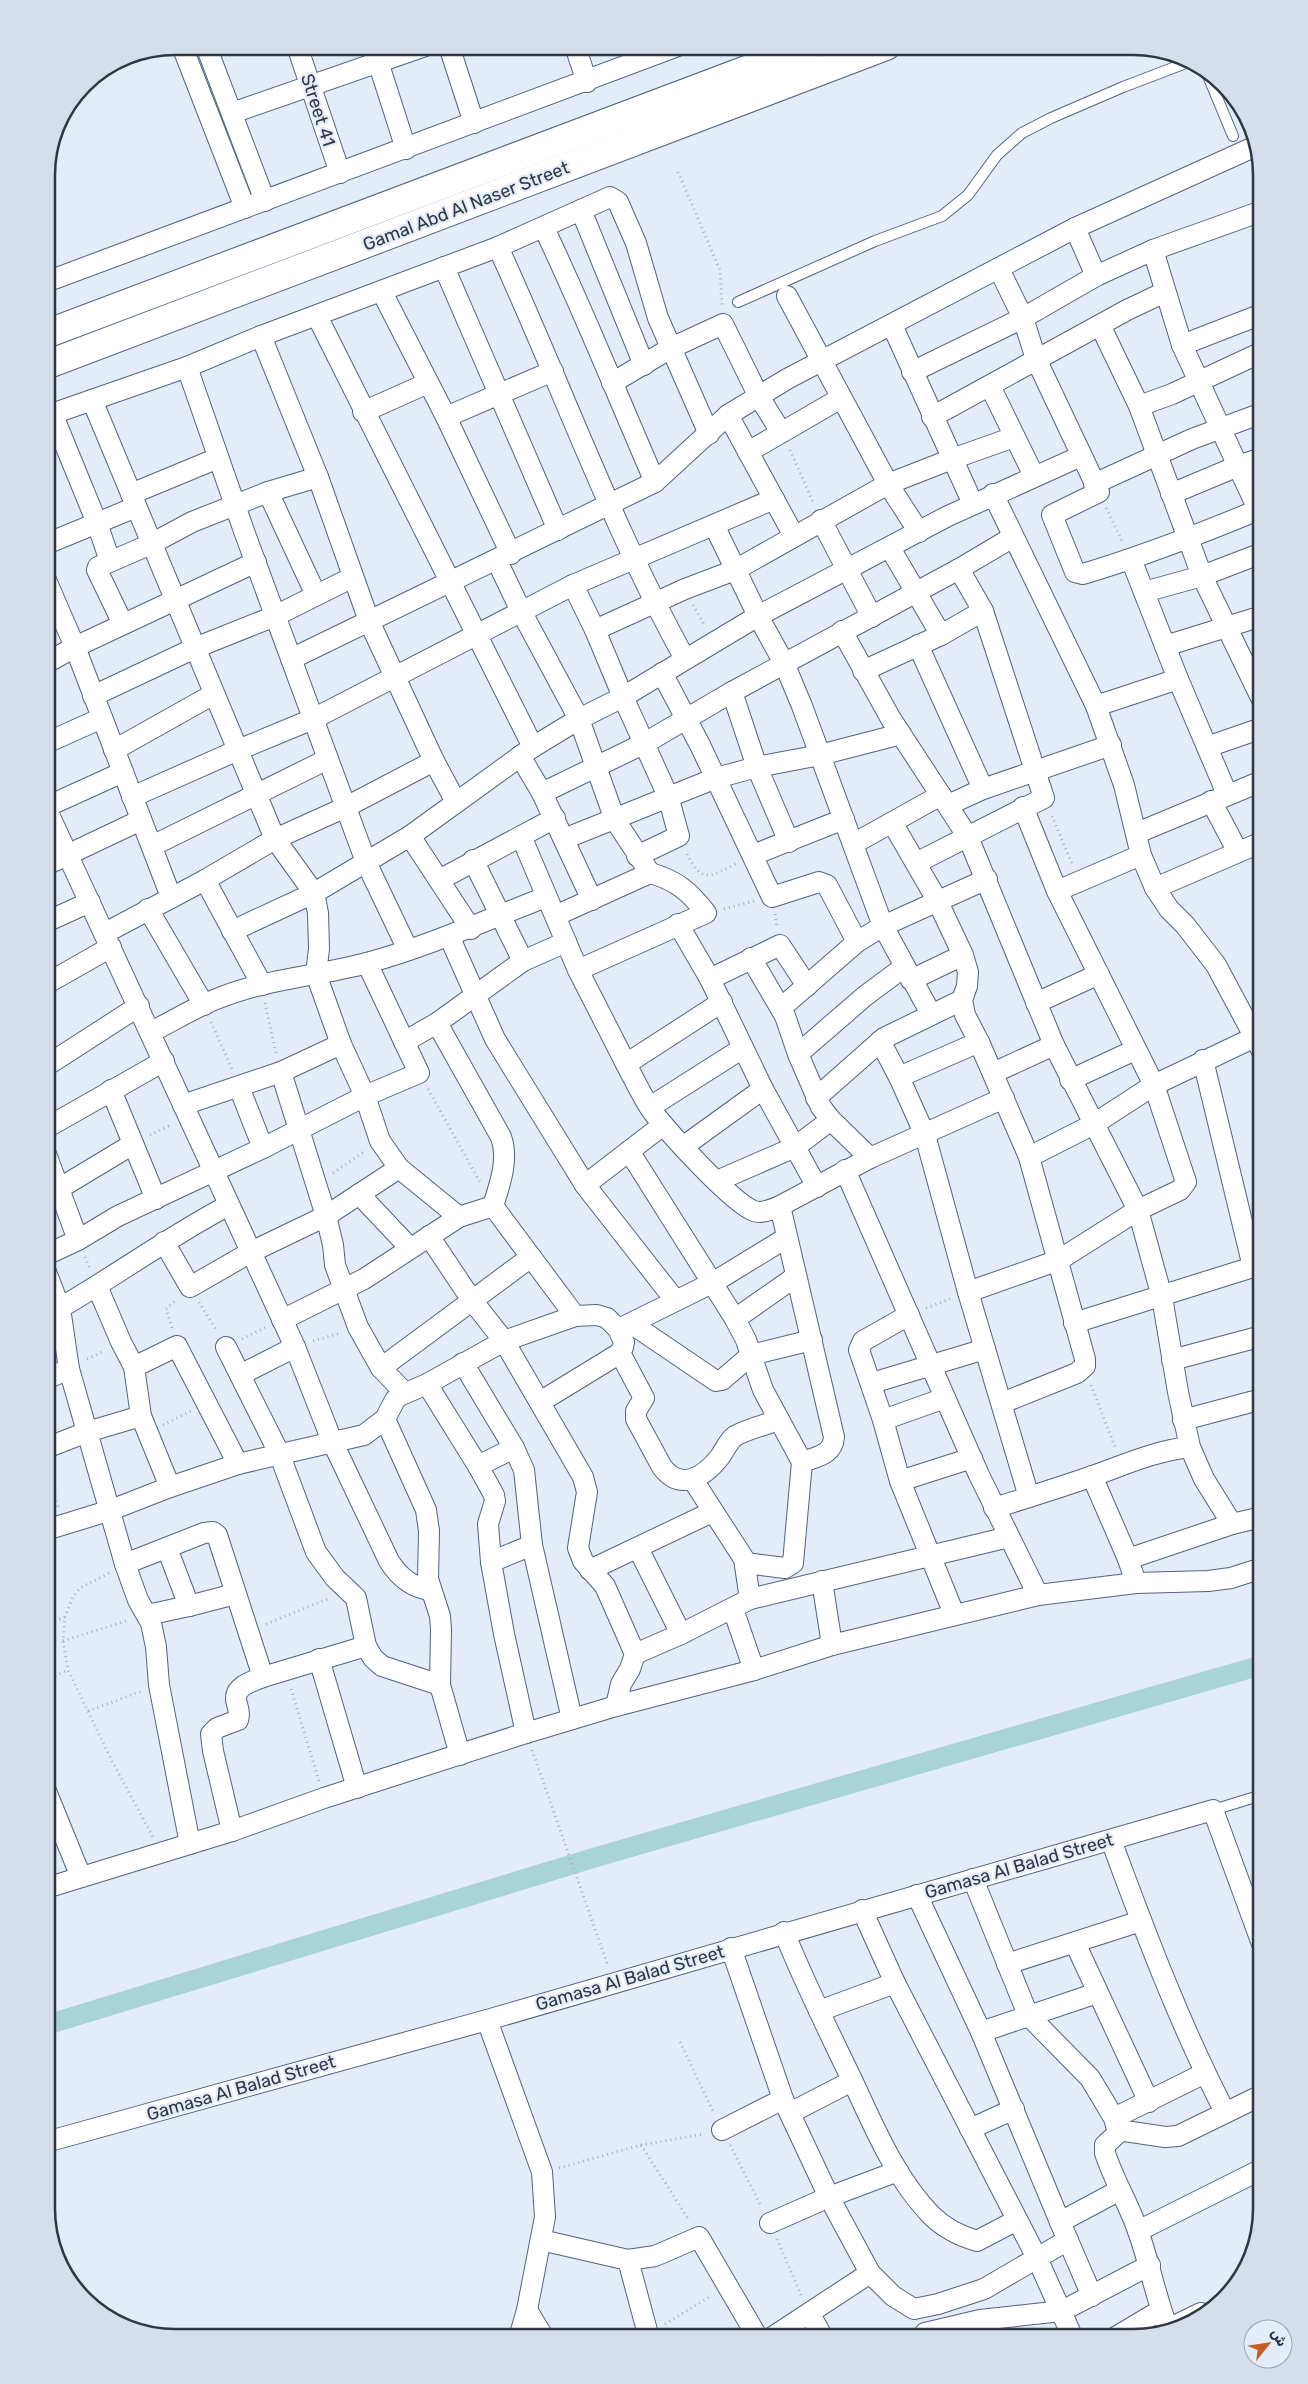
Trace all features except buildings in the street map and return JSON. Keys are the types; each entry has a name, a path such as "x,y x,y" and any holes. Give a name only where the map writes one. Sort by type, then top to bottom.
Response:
{"main road":[{"name":"Gamal Abd Al Naser Street","path":"55,331 786,55"},
{"name":"Gamal Abd Al Naser Street","path":"55,363 862,55"}],"street":[{"path":"186,55 245,208"},
{"path":"209,55 265,201"},
{"name":"Street 41","path":"300,55 340,174"},
{"path":"232,113 310,86 373,55"},
{"path":"375,55 406,149"},
{"path":"452,55 474,123"},
{"path":"578,55 588,82"},
{"path":"55,279 588,82 656,55"},
{"path":"291,659 656,482 728,415 758,395 1075,228 1250,149"},
{"path":"55,413 187,367 261,336 498,247 610,197 616,199 636,243 658,318 709,434"},
{"path":"581,210 644,365"},
{"path":"912,372 1023,318 1096,276 1153,250 1253,214"},
{"path":"544,228 584,311 612,383 656,482"},
{"path":"1075,228 1096,276"},
{"path":"498,247 553,371 609,505 635,558 654,604 685,659"},
{"path":"1153,250 1182,345 1253,499"},
{"path":"444,267 500,392 558,530"},
{"path":"998,269 1023,318 1036,359 1096,488"},
{"path":"382,292 446,417 504,557 521,611 579,719 597,765 614,820 650,873 676,882 690,893 706,913 578,970"},
{"path":"932,417 1036,359 1165,292"},
{"path":"787,296 820,361 888,484 919,532"},
{"path":"317,316 363,412 406,492 476,635 542,793 592,900"},
{"path":"1182,345 1253,317"},
{"path":"612,383 671,348 723,324 758,395 781,432"},
{"path":"892,325 973,504"},
{"path":"1100,325 1139,406 1202,576 1253,669"},
{"path":"261,336 318,477 369,621 394,677 456,802"},
{"path":"1139,406 1199,382 1253,356"},
{"path":"187,367 218,458 366,862 408,950"},
{"path":"446,417 500,392 553,371"},
{"path":"363,412 428,383"},
{"path":"990,386 1034,476"},
{"path":"748,452 841,398"},
{"path":"92,400 275,839 314,893 318,913 319,949 316,974 341,1044 365,1096 380,1141 399,1168 459,1217"},
{"path":"728,415 794,536"},
{"path":"1253,417 1158,454 1052,515 1075,572 1083,574 1253,516"},
{"path":"55,428 98,523 110,561"},
{"path":"595,630 685,589 735,570 888,484 952,458 1014,437"},
{"path":"232,931 314,893 410,836 526,752 579,719 623,697 758,616 993,494 1081,456"},
{"path":"55,540 98,523 134,501 218,458"},
{"path":"1171,494 1253,461"},
{"path":"123,624 97,569 110,561 151,544 192,522 268,492 318,477"},
{"path":"268,492 316,595"},
{"path":"993,494 1096,706 1111,745 1137,833 1141,854 1155,888 1169,910 1185,925 1216,965 1253,1035"},
{"path":"132,797 313,719 573,585 774,499"},
{"path":"821,520 872,616"},
{"path":"714,525 758,616 784,663 883,926 931,1014"},
{"path":"542,793 645,743 784,663 1013,538"},
{"path":"890,548 941,634"},
{"path":"1144,592 1202,576 1253,556"},
{"path":"1131,559 1178,679 1208,747 1219,797 1238,852"},
{"path":"55,658 256,562"},
{"path":"916,863 1044,798 983,611 959,569"},
{"path":"93,696 195,648 276,616 353,577"},
{"path":"573,585 595,630 668,796 678,836 637,856"},
{"path":"55,601 75,647 171,897"},
{"path":"863,671 941,634 983,611"},
{"path":"1165,646 1253,619"},
{"path":"842,631 863,671 901,734 968,837 987,878 1054,1045 1070,1080 1138,1210 1162,1297 1172,1360 1190,1447 1204,1480 1232,1524"},
{"path":"918,645 984,789"},
{"path":"662,673 716,778 772,897 819,882 827,885 857,942"},
{"path":"1096,706 1178,679"},
{"path":"732,692 757,767 789,842"},
{"path":"114,750 214,694"},
{"path":"55,739 102,718"},
{"path":"1208,747 1253,731"},
{"path":"564,839 716,778 757,767 820,755 901,734"},
{"path":"853,844 944,800 984,789 1111,745"},
{"path":"152,846 255,793 328,759"},
{"path":"55,978 148,909 205,880 275,839 346,807 434,760"},
{"path":"55,803 123,772"},
{"path":"1137,833 1253,784"},
{"path":"968,1292 1059,1260 1138,1210 1180,1190 1186,1182 1154,1085 1057,891 1023,808"},
{"path":"439,880 473,860 555,818"},
{"path":"753,855 844,819"},
{"path":"55,860 141,820"},
{"path":"893,824 937,900 963,955 968,972 967,986 962,1000 965,1015 993,1073 1029,1157 1085,1359 1084,1366 1078,1373 1002,1403"},
{"path":"55,826 295,1347 332,1441 394,1569 414,1586 431,1590"},
{"path":"410,836 471,929"},
{"path":"521,836 578,970 650,1107 663,1125 717,1181 746,1207 759,1212 780,1206 845,1170 1004,1098"},
{"path":"1155,888 1253,846"},
{"path":"1057,891 1141,854"},
{"path":"473,860 523,961"},
{"path":"555,916 650,873"},
{"path":"781,1008 857,942 883,926 987,878"},
{"path":"205,880 262,985"},
{"path":"151,1032 218,998 262,985 367,963 471,929 499,915 546,897"},
{"path":"55,918 90,902"},
{"path":"148,909 204,1005"},
{"path":"678,924 710,979 763,1089 817,1187"},
{"path":"449,936 495,1040 585,1185 675,1300"},
{"path":"404,1042 437,1023 523,961 566,942"},
{"path":"710,979 780,945 807,986"},
{"path":"798,1054 865,996 907,973 963,955"},
{"path":"752,958 781,1008 816,1098 831,1120 870,1158"},
{"path":"55,1251 78,1240 118,1216 263,1148 365,1096 419,1073 367,963"},
{"path":"1036,1003 1099,974"},
{"path":"816,1098 880,1041 962,1000"},
{"path":"626,1064 722,1002"},
{"path":"55,1060 139,1006"},
{"path":"437,1023 501,1137 505,1148 494,1206 575,1316"},
{"path":"880,1041 899,1077 925,1135 968,1292 1029,1498"},
{"path":"899,1077 979,1042"},
{"path":"185,1111 280,1072 341,1044"},
{"path":"993,1073 1054,1045"},
{"path":"1029,1157 1094,1124 1154,1085 1203,1060 1253,1045"},
{"path":"650,1107 743,1048"},
{"path":"1070,1080 1135,1050"},
{"path":"1074,1323 1253,1267 1203,1060"},
{"path":"55,1123 110,1090 164,1062"},
{"path":"280,1072 326,1216 333,1245 335,1265 358,1327 381,1368 405,1393"},
{"path":"240,1087 263,1148"},
{"path":"684,1146 763,1089"},
{"path":"110,1090 156,1199"},
{"path":"717,1181 795,1147 831,1120"},
{"path":"585,1185 663,1125"},
{"path":"60,1188 133,1144"},
{"path":"629,1152 714,1282 735,1319 751,1355 757,1377 778,1420 802,1462 793,1562 785,1568 745,1563"},
{"path":"164,1242 190,1287 251,1252 326,1216 399,1168"},
{"path":"845,1170 994,1508 1038,1595"},
{"path":"55,1176 78,1240"},
{"path":"358,1194 410,1248"},
{"path":"60,1308 164,1242 228,1205"},
{"path":"282,1320 344,1290 459,1217 494,1206"},
{"path":"780,1206 834,1438 831,1448 825,1454 802,1462"},
{"path":"429,1236 472,1299 504,1341 578,1466 586,1484 587,1492 578,1548 579,1555 605,1586 635,1654 630,1669 621,1684 616,1706"},
{"path":"625,1326 714,1282 786,1238"},
{"path":"381,1368 531,1256"},
{"path":"735,1319 795,1277"},
{"path":"97,1286 134,1367 144,1424 170,1487"},
{"path":"55,1295 60,1308 69,1369 125,1564 138,1600 147,1615 154,1633 159,1685 190,1844"},
{"path":"909,1315 863,1341 859,1350 872,1383 900,1481 954,1614"},
{"path":"55,1527 110,1510 238,1464 279,1453 364,1435 385,1419 394,1400 405,1393 427,1384 463,1362 504,1341 575,1316 603,1316 625,1326 716,1381 722,1380 751,1355 812,1340"},
{"path":"540,1402 620,1353 624,1342 625,1326"},
{"path":"1172,1360 1253,1338"},
{"path":"134,1367 177,1346 238,1464"},
{"path":"226,1347 279,1453 316,1552 335,1578 356,1598 366,1646 373,1658 382,1666 440,1685"},
{"path":"240,1375 295,1347"},
{"path":"872,1383 985,1349"},
{"path":"620,1353 643,1395 644,1401 636,1411 636,1419 662,1467 677,1480 693,1480 712,1467 734,1436 778,1420"},
{"path":"463,1362 514,1448 524,1470 532,1545 572,1719"},
{"path":"55,1375 69,1369"},
{"path":"427,1384 494,1495 495,1501 488,1524 491,1562 504,1634 526,1733"},
{"path":"883,1420 946,1398"},
{"path":"1184,1420 1253,1401"},
{"path":"385,1419 426,1510 430,1531 428,1580 440,1616 440,1685 460,1755"},
{"path":"55,1444 87,1432 144,1424"},
{"path":"994,1508 1029,1498 1159,1452 1190,1447"},
{"path":"478,1466 514,1448"},
{"path":"900,1481 972,1458"},
{"path":"1092,1476 1128,1559 1136,1583"},
{"path":"693,1480 745,1563 750,1599"},
{"path":"590,1570 712,1512"},
{"path":"1128,1559 1232,1524 1253,1519"},
{"path":"125,1564 204,1533 213,1532 217,1535 263,1677"},
{"path":"635,1654 681,1634 750,1599 1009,1538"},
{"path":"491,1562 532,1545"},
{"path":"167,1548 189,1606"},
{"path":"638,1548 681,1634"},
{"path":"55,1885 190,1844 324,1798 526,1733 616,1706 754,1670 832,1645 1038,1595 1136,1583 1208,1581 1238,1576 1253,1571"},
{"path":"822,1581 832,1645"},
{"path":"147,1615 235,1594"},
{"path":"732,1609 754,1670"},
{"path":"232,1830 213,1751 211,1734 217,1728 238,1720 240,1713 236,1698 239,1689 285,1669 366,1646"},
{"path":"319,1659 357,1788"},
{"path":"1213,1810 1253,1919"},
{"name":"Gamasa Al Balad Street","path":"55,2140 487,2020 784,1932 1213,1810"},
{"path":"55,1813 81,1877"},
{"path":"1111,1840 1141,1921 1205,2074 1225,2112"},
{"path":"973,1879 1028,2015 1086,2073 1116,2124 1116,2137 1104,2148 1138,2231 1166,2324"},
{"path":"918,1895 981,2032 1092,2296"},
{"path":"862,1910 895,1983 1017,2220 1069,2329"},
{"path":"1007,1964 1141,1921"},
{"path":"784,1932 852,2082 898,2171 930,2214 944,2226 977,2241 1017,2220"},
{"path":"1075,1943 1149,2102"},
{"path":"731,1948 786,2106 829,2197 870,2274 893,2296 914,2309 922,2329"},
{"path":"819,2011 895,1983"},
{"path":"981,2032 1097,1993"},
{"path":"487,2020 542,2172 545,2217 522,2329"},
{"path":"1116,2124 1149,2102 1205,2074"},
{"path":"722,2130 852,2082"},
{"path":"1116,2124 1172,2137 1253,2101"},
{"path":"970,2129 1014,2109"},
{"path":"770,2223 829,2197 898,2171"},
{"path":"1138,2231 1253,2174"},
{"path":"914,2309 938,2304 984,2289 1036,2258 1064,2231 1120,2190"},
{"path":"541,2240 628,2260 655,2256 699,2237 753,2329"},
{"path":"628,2260 646,2329"},
{"path":"960,2329 998,2318 1062,2311 1150,2266"},
{"path":"786,2329 870,2274"},
{"path":"527,2310 539,2329"},
{"path":"1131,2329 1161,2310"},
{"path":"810,2314 818,2329"}],"lane":[{"path":"738,302 875,242 942,216 956,207 968,195 997,154 1022,133 1051,118 1123,87 1181,65"},
{"path":"1212,85 1233,136"},
{"path":"1213,1810 1253,1798"}],"path":[{"path":"678,172 720,270 723,324"},
{"path":"781,432 821,520"},
{"path":"1096,488 1131,559"},
{"path":"685,589 714,642"},
{"path":"1044,798 1080,882"},
{"path":"678,836 695,870 704,875 714,875 753,855"},
{"path":"706,913 772,897 780,945"},
{"path":"262,985 280,1072"},
{"path":"204,1005 240,1087"},
{"path":"419,1073 494,1206"},
{"path":"133,1144 185,1111"},
{"path":"316,1184 380,1141"},
{"path":"78,1240 97,1286"},
{"path":"177,1346 166,1309 190,1287 226,1347 282,1320"},
{"path":"909,1315 968,1292"},
{"path":"295,1347 358,1327"},
{"path":"69,1369 121,1342"},
{"path":"1084,1366 1102,1417 1122,1464"},
{"path":"144,1424 207,1403"},
{"path":"125,1564 80,1588 73,1597 65,1617 63,1642 68,1670 112,1761 162,1853"},
{"path":"282,1619 349,1590"},
{"path":"63,1642 147,1615"},
{"path":"55,1622 65,1617"},
{"path":"285,1669 324,1798"},
{"path":"55,1676 68,1670"},
{"path":"88,1711 159,1685"},
{"path":"538,1765 602,1949"},
{"path":"680,2042 722,2130 770,2223 810,2314"},
{"path":"542,2172 641,2145 722,2130"},
{"path":"641,2145 699,2237"},
{"path":"659,2329 729,2286"}],"waterway":[{"path":"55,2022 600,1856 1253,1668"}]}
